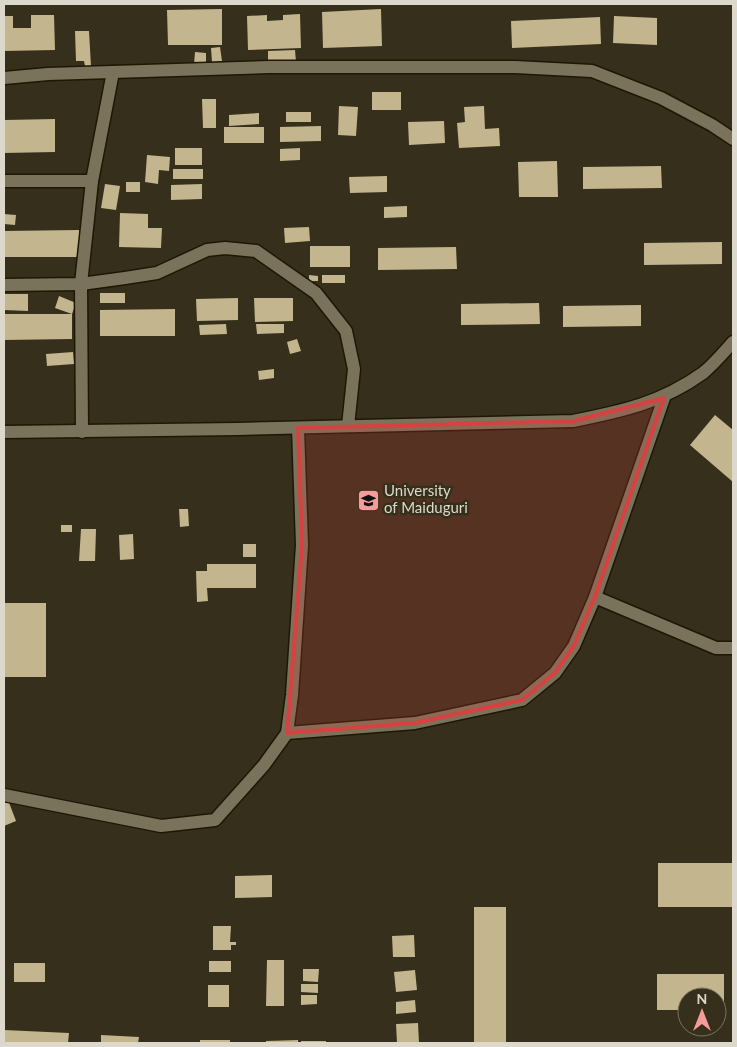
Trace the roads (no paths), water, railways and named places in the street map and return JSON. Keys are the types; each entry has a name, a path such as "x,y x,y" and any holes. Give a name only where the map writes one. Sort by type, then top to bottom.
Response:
{"street":[{"path":"4,78 269,67 515,67 592,71 661,98 712,125 733,139"},
{"path":"82,432 81,284 92,181 113,72"},
{"path":"4,181 92,181"},
{"path":"4,285 81,284 157,273 207,250 225,248 256,251 316,293 346,331 354,369 348,426"},
{"path":"4,432 298,428 573,421 622,411 664,398 704,372 733,342"},
{"path":"287,733 415,723 522,700 555,673 574,646 595,597 664,398"},
{"path":"4,795 161,826 215,820 264,764 287,733 292,696 302,545 298,428"},
{"path":"595,597 716,648 733,648"}],"place":[{"name":"University of Maiduguri","path":"368,500"}]}
